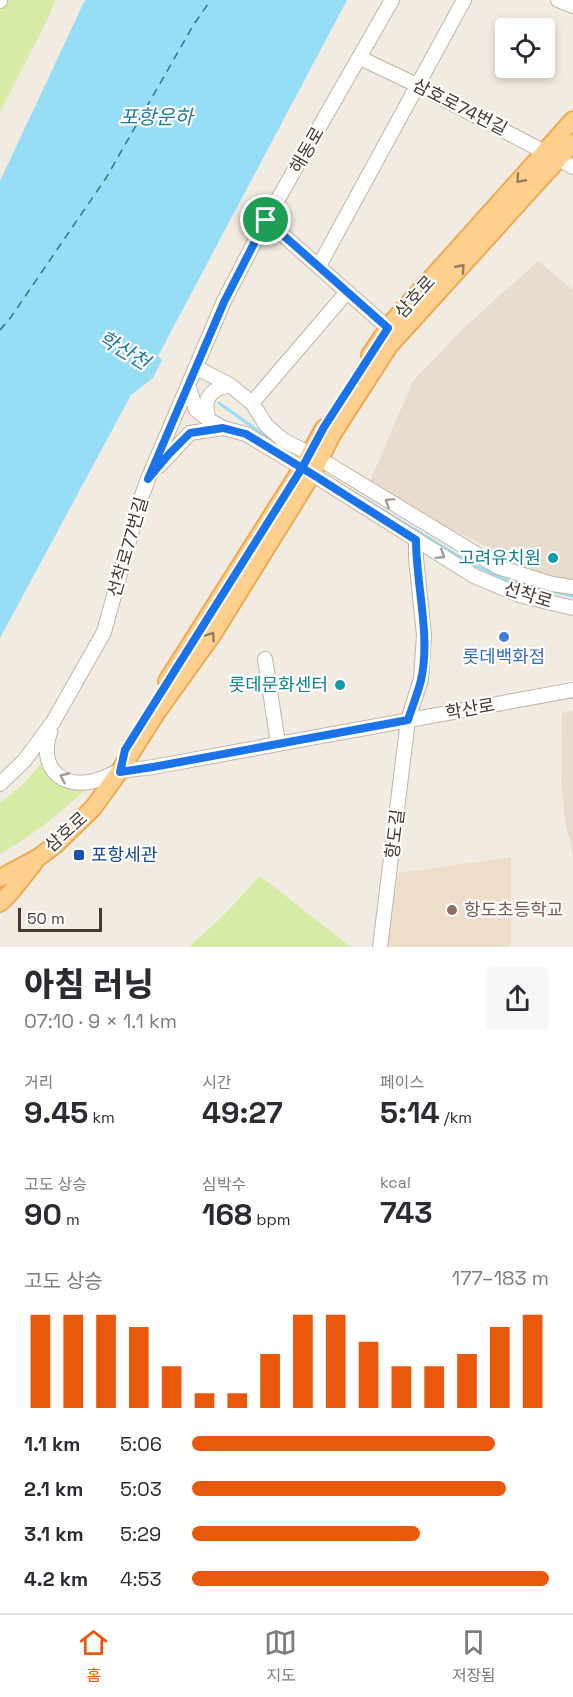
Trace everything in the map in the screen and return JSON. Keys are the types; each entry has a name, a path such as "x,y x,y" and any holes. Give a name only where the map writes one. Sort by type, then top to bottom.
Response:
{"main road":[{"name":"삼호로","path":"0,878 39,857 63,838 93,808 120,772 157,712 213,634 388,328 559,159 573,120"},
{"name":"삼호로","path":"311,464 389,346 573,143"},
{"path":"0,903 39,857"}],"street":[{"name":"해동로","path":"197,368 224,302 266,220 392,0"},
{"path":"319,266 464,0"},
{"path":"558,0 573,6"},
{"name":"삼호로74번길","path":"360,58 559,159"},
{"path":"266,220 388,328"},
{"path":"252,403 347,292"},
{"name":"선착로","path":"197,368 230,385 252,403 266,425 311,464 416,540 474,576 519,595 573,608"},
{"name":"선착로77번길","path":"53,722 104,632 140,501 197,368"},
{"path":"209,420 207,399 219,387 230,385"},
{"name":"선착로","path":"189,387 196,410 223,428 246,434 311,464 498,567 552,585 573,587"},
{"path":"148,479 190,433 223,428"},
{"name":"항도길","path":"381,947 408,720 421,679 424,635 416,540"},
{"path":"265,659 278,743"},
{"name":"학산로","path":"53,722 46,742 46,754 52,770 59,777 70,781 91,782 120,772 573,690"},
{"path":"0,784 24,761 53,722"}],"shaded area":[{"path":"538,261 573,290 573,582 564,583 519,564 368,486 413,381 464,328"},
{"path":"573,711 573,855 565,820 561,782 562,713"},
{"name":"항도초등학교","path":"511,857 511,947 387,947 398,873"}],"green space":[{"path":"0,0 55,0 0,112"},
{"path":"41,764 49,775 86,789 45,824 0,854 0,803 22,785"},
{"path":"260,876 351,947 189,947 225,914"}],"water":[{"name":"포항운하","path":"85,0 347,0 158,356 162,360 153,378 131,395 0,638 0,181"}],"waterway":[{"name":"학산천","path":"219,403 275,443"},
{"name":"학산천","path":"335,481 468,562 508,581 573,596"}],"ferry route":[{"path":"0,330 106,178 194,24 211,0"}],"place":[{"name":"고려유치원","path":"553,558"},
{"name":"롯데백화점","path":"504,637"},
{"name":"롯데문화센터","path":"340,685"},
{"name":"포항세관","path":"79,855"},
{"name":"항도초등학교","path":"452,910"}],"route":[{"path":"266,220 224,302 148,479 190,433 223,428 246,434 302,468 312,474 416,540 424,635 421,679 408,720 120,772 125,750 302,468 324,427 388,328 266,220"}]}
